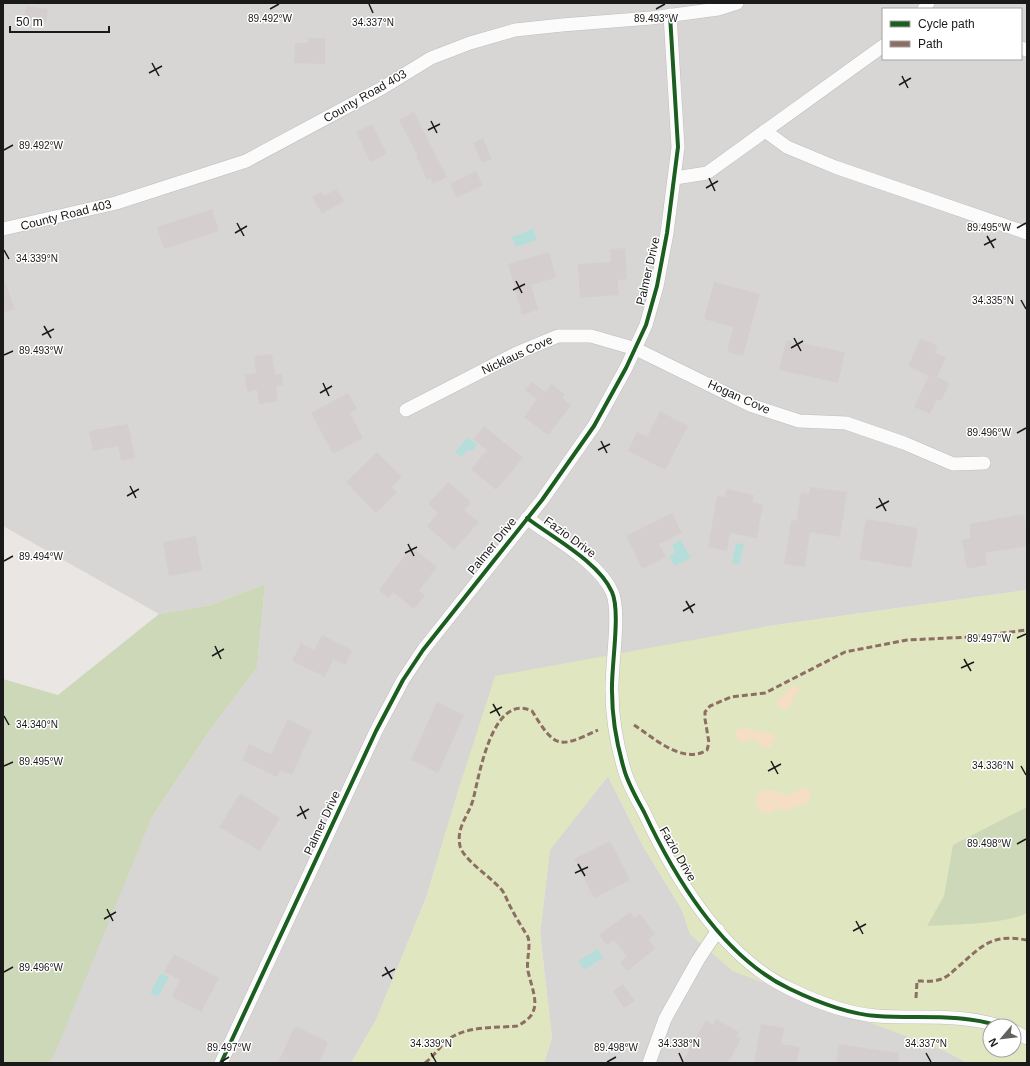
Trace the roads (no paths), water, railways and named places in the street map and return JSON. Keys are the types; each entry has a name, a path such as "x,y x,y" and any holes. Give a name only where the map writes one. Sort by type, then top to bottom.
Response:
{"street":[{"name":"County Road 403","path":"3,229 116,203 246,161 382,88 430,58 470,43 515,30 651,18 718,9 737,3"},
{"name":"Palmer Drive","path":"221,1063 376,731 403,680 449,615 542,500 594,426 636,349 646,325 657,286 675,178 678,147 670,15"},
{"path":"675,178 707,173 882,47"},
{"path":"765,131 788,147 835,166 1027,233"},
{"name":"Nicklaus Cove","path":"406,410 517,353 558,336 591,336 636,349"},
{"name":"Hogan Cove","path":"636,349 750,405 799,421 846,423 904,443 953,464 984,463"},
{"name":"Fazio Drive","path":"527,518 594,567 607,582 614,595 615,609 612,692 616,728 624,770 667,859 735,951 771,979 790,989 845,1011 876,1016 925,1016 982,1022"},
{"path":"649,1063 665,1019 698,960 718,930"}],"water":[{"path":"533,229 537,240 516,247 512,237"},
{"path":"468,437 477,445 472,451 469,449 461,457 455,452"},
{"path":"681,540 691,558 675,566 669,556 675,553 672,545"},
{"path":"736,543 744,544 739,565 732,563"},
{"path":"598,949 603,958 584,970 578,961"},
{"path":"161,973 169,977 158,997 150,993"}]}
